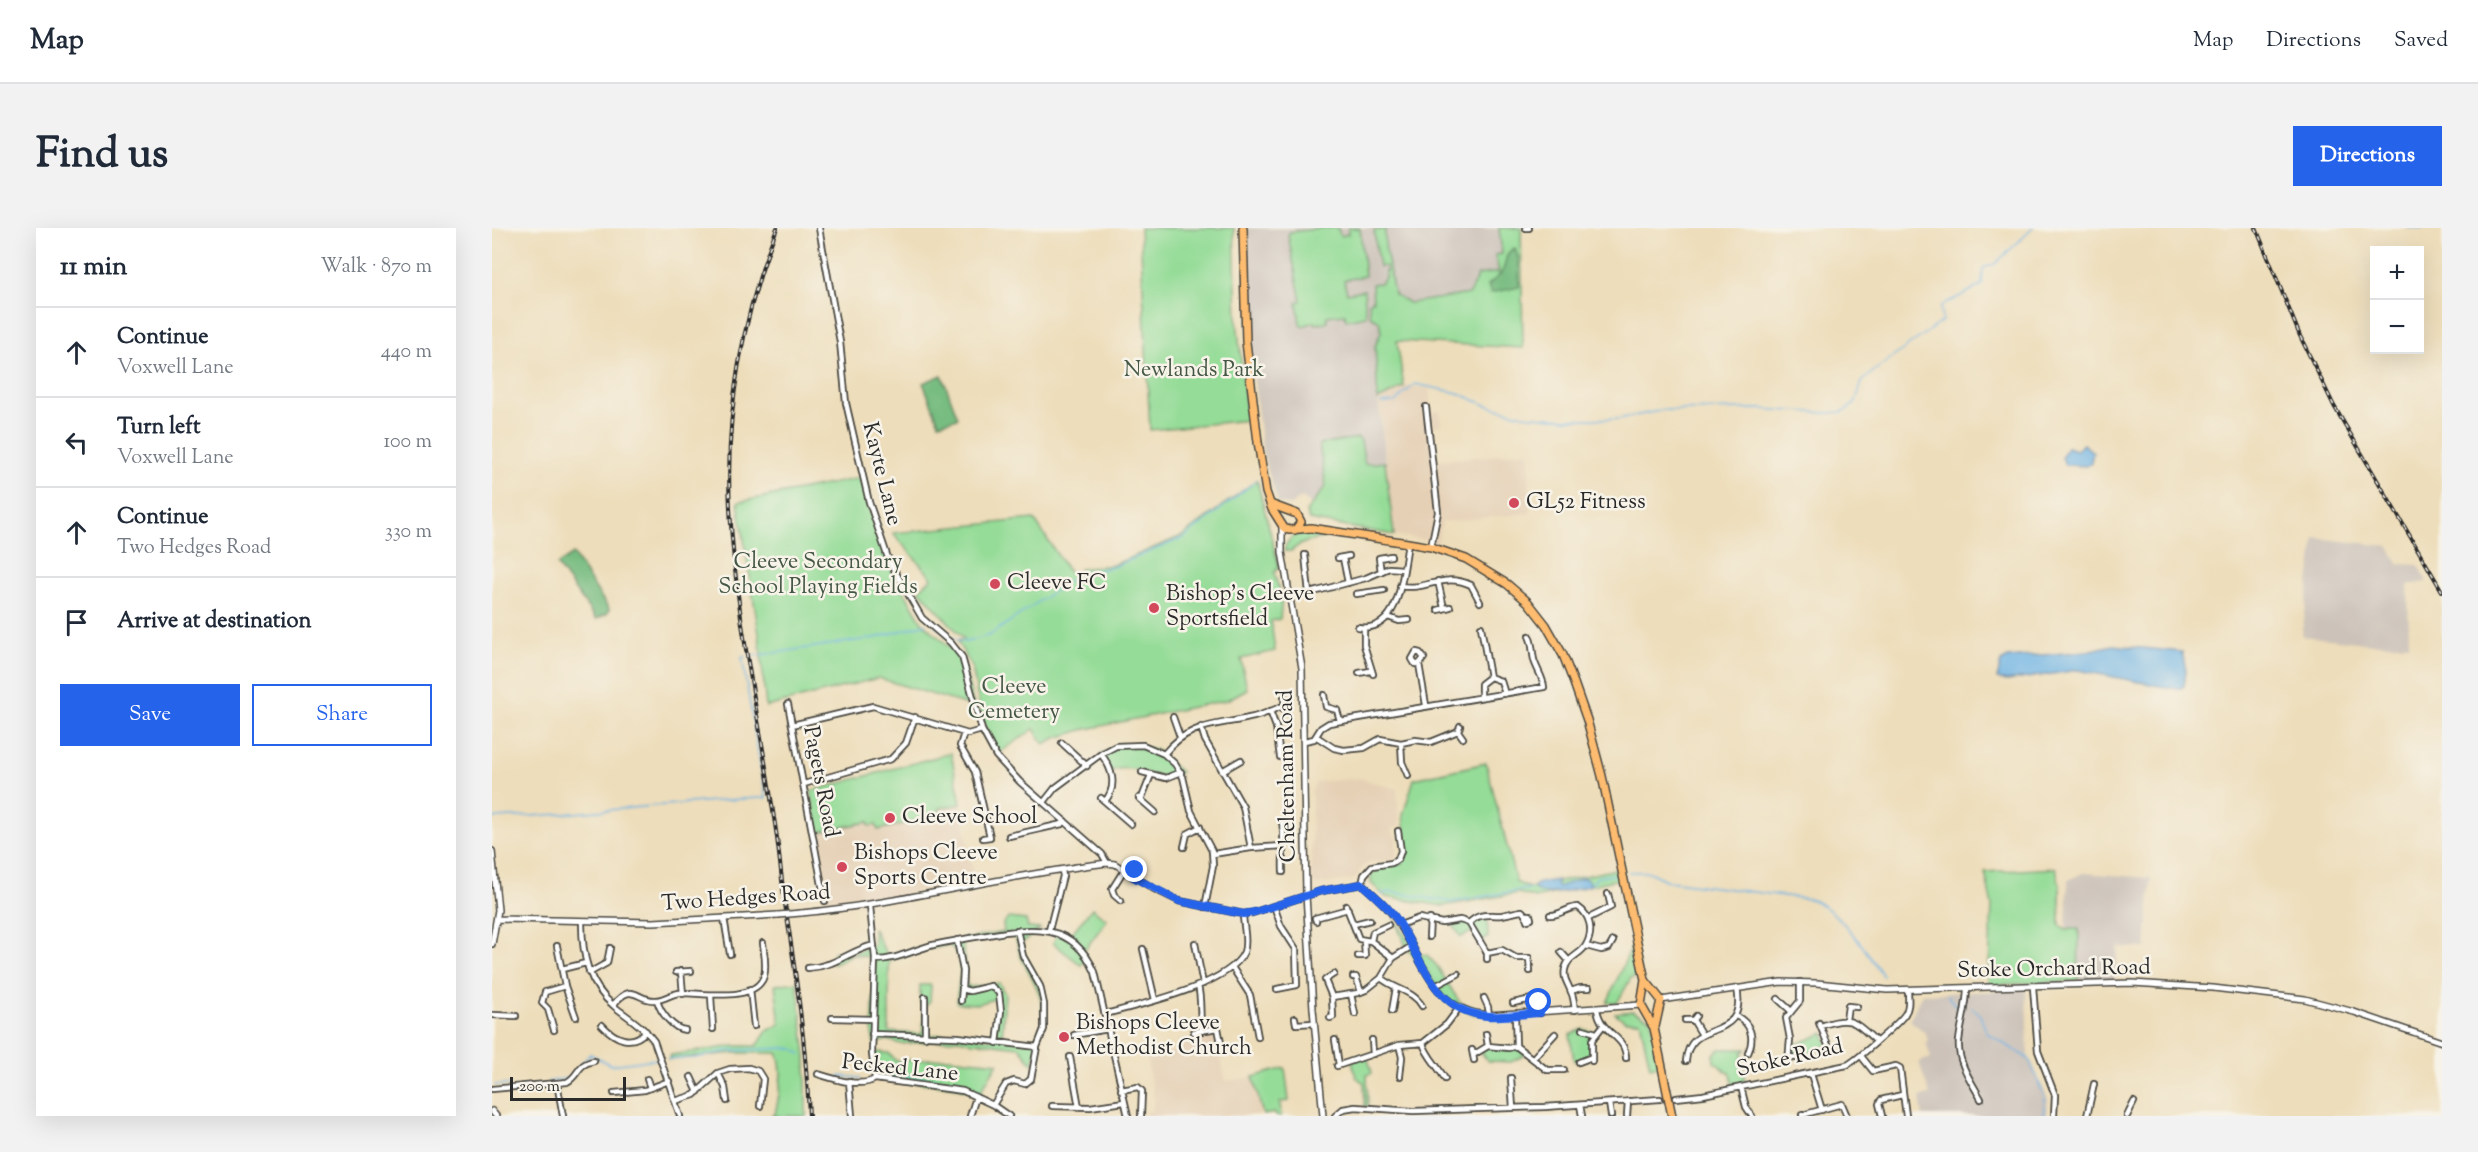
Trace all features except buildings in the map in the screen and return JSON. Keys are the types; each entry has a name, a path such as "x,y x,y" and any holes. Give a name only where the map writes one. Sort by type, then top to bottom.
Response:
{"main road":[{"path":"1243,228 1246,342 1258,442 1270,504 1287,530 1311,528 1408,543 1431,547 1466,559 1507,584 1528,602 1546,625 1563,655 1587,720 1602,776 1646,980 1661,1000 1654,1028"},
{"path":"1270,504 1297,514 1311,528"},
{"path":"1282,524 1284,514 1290,511"},
{"path":"1294,530 1300,525 1300,519"},
{"path":"1646,980 1641,1005 1654,1028 1672,1116"},
{"path":"1642,996 1648,992 1654,992"},
{"path":"1646,1012 1659,1009"}],"street":[{"name":"Kayte Lane","path":"819,228 840,342 846,403 878,532 889,561 919,615 951,643 962,657 982,730 996,754 1012,775 1102,854 1107,863"},
{"path":"1426,407 1438,507 1431,547"},
{"name":"Cheltenham Road","path":"1282,524 1282,552 1302,669 1303,831 1306,895 1314,1023 1323,1116"},
{"path":"1283,545 1294,530"},
{"path":"1359,673 1372,672 1361,628 1377,625 1388,617 1396,602 1408,543"},
{"path":"1305,555 1307,594 1366,578 1391,567 1403,569"},
{"path":"1348,583 1340,558 1349,556"},
{"path":"1381,572 1379,558 1391,556"},
{"path":"1366,578 1368,592"},
{"path":"1400,586 1418,587 1451,579 1469,584 1474,588 1480,602"},
{"path":"1437,581 1447,608 1438,610"},
{"path":"1356,594 1381,591"},
{"path":"1388,617 1399,621 1410,620"},
{"path":"1481,627 1490,677"},
{"path":"1304,741 1311,741 1317,737 1321,728 1329,723 1544,687 1530,637 1538,632"},
{"path":"1419,664 1426,705"},
{"path":"1490,677 1501,681 1505,694"},
{"path":"1481,697 1481,684 1490,677"},
{"path":"1324,695 1326,707 1337,710 1340,721"},
{"path":"1284,698 1285,712"},
{"name":"Pagets Road","path":"788,704 825,901"},
{"path":"1164,753 1180,736 1201,727 1251,718 1285,705"},
{"path":"792,725 869,706 885,708 964,733 971,734 982,730"},
{"path":"1270,711 1276,726 1280,757"},
{"path":"804,784 895,757 906,743 915,717"},
{"path":"1173,717 1180,736"},
{"path":"1315,726 1321,728"},
{"path":"1201,727 1205,740 1244,811 1251,848"},
{"path":"1317,737 1341,750 1364,748 1380,739 1401,743 1415,740 1431,741 1459,728 1463,738"},
{"path":"964,733 960,746 975,772 990,837 983,838"},
{"path":"1062,743 1087,766"},
{"path":"1044,802 1055,788 1101,754 1116,746 1132,743 1164,753 1181,772 1187,787 1191,811 1213,854 1205,907"},
{"path":"1401,743 1402,762 1408,776"},
{"path":"1101,754 1108,763 1112,778 1111,789 1103,799 1131,824"},
{"path":"1222,771 1241,760"},
{"path":"1142,772 1166,778 1181,772"},
{"path":"1151,775 1140,799 1155,812"},
{"path":"1009,836 1062,824 1065,821"},
{"path":"1282,822 1285,836 1282,872"},
{"path":"1184,847 1188,834 1200,827"},
{"path":"1362,884 1364,875 1372,866 1392,863 1398,859 1401,851 1398,831"},
{"path":"1213,854 1283,846"},
{"path":"492,851 497,901 492,944"},
{"path":"1132,862 1135,870 1133,877"},
{"path":"1107,863 1115,864 1133,877 1179,901 1243,914 1306,895 1362,884"},
{"name":"Two Hedges Road","path":"494,919 582,922 681,921 801,913 870,906 967,886 1107,863"},
{"path":"1120,902 1114,896 1112,889 1124,870"},
{"path":"1049,930 1063,876 1062,871"},
{"path":"1362,884 1387,906 1400,924 1435,986 1446,1001 1459,1008 1474,1014 1489,1015 1597,1010 1641,1005"},
{"path":"1588,918 1611,907 1608,894"},
{"path":"870,906 875,960 872,1034 875,1079"},
{"path":"1274,906 1281,926 1296,949 1300,974 1297,986 1277,989"},
{"path":"1316,921 1315,918 1347,907 1356,934 1364,941 1371,941 1393,958"},
{"path":"1550,915 1555,915 1570,907 1578,907 1588,918 1590,929 1586,945 1569,961 1564,975 1571,991 1575,1010"},
{"path":"1469,924 1476,917 1484,914 1502,915 1522,911 1526,915"},
{"path":"1105,1014 1200,985 1232,968 1245,949 1243,914"},
{"path":"724,918 730,954"},
{"path":"1400,924 1419,918 1442,923 1460,920 1469,924 1487,956 1502,950 1516,958 1529,958 1530,971"},
{"path":"1429,937 1430,919"},
{"path":"1354,924 1370,920"},
{"path":"582,922 589,973 599,991 646,1031 660,1053 680,1116"},
{"path":"1371,941 1373,932 1388,925"},
{"path":"993,1105 1006,1084 1014,1081 1025,1084 1030,1081 1037,1047 1044,1029 1044,1004 1040,986 1023,956 1017,930"},
{"path":"875,960 896,958 933,945 1017,930 1049,930 1072,942 1088,958 1096,976 1128,1116"},
{"path":"957,940 963,971 961,1001"},
{"path":"1358,956 1365,956 1364,941"},
{"path":"1586,945 1601,950 1609,948 1613,941"},
{"path":"1195,943 1202,1031"},
{"path":"613,1005 622,995 630,992 657,1000 683,993 711,996 750,989 760,983 765,974 763,944"},
{"path":"808,968 829,966 874,945"},
{"path":"557,946 565,986 576,1017"},
{"path":"1332,997 1361,992 1381,978 1393,958 1412,946"},
{"path":"589,973 607,963 610,948"},
{"path":"1143,949 1155,1000"},
{"path":"1561,952 1569,961"},
{"path":"562,969 586,963"},
{"path":"1232,968 1250,995 1258,1037"},
{"path":"683,993 679,972 691,971"},
{"path":"1330,1017 1333,1017 1332,997 1325,980 1334,974"},
{"path":"1435,986 1458,974"},
{"path":"1353,977 1356,977 1361,992"},
{"path":"1381,978 1396,988 1417,997 1422,1006"},
{"path":"1799,1058 1789,1059 1790,1039 1786,1020 1790,1010 1800,1001 1800,982"},
{"name":"Stoke Orchard Road","path":"1661,1000 1767,983 1800,982 1878,990 2132,983 2265,993 2305,999 2354,1012 2442,1042"},
{"path":"554,1030 548,1010 542,1003 542,996 545,992 565,986"},
{"path":"962,989 970,991 991,986 999,991 1001,1011 997,1043"},
{"path":"2033,987 2038,1051 2055,1095 2054,1116"},
{"path":"1392,1011 1396,988"},
{"path":"1571,991 1589,988"},
{"path":"1686,1061 1689,1047 1702,1035 1730,1022 1736,1016 1740,1004 1737,988"},
{"path":"1967,988 1967,1004 1959,1042 1960,1056 1981,1099"},
{"path":"750,989 754,1026"},
{"name":"Stoke Road","path":"1676,1098 1811,1074 1847,1065 1861,1056 1905,1013 1908,1005 1908,990"},
{"path":"1350,994 1355,1014"},
{"path":"711,996 713,1029"},
{"path":"925,997 925,1037"},
{"path":"1484,998 1489,1015"},
{"path":"1513,1003 1537,998 1540,1013"},
{"path":"1778,999 1790,1010"},
{"path":"657,1000 674,1027 685,1030"},
{"path":"1846,1020 1848,1006 1857,1007"},
{"path":"1335,1040 1338,1065 1399,1045 1423,1043 1447,1024 1459,1008"},
{"path":"1597,1010 1602,1027 1624,1046 1626,1059"},
{"path":"1515,1014 1516,1046 1547,1070 1564,1070"},
{"path":"492,1016 516,1016"},
{"path":"1736,1016 1744,1021 1750,1031 1752,1042 1748,1053"},
{"path":"832,1018 873,1019"},
{"path":"1295,1018 1296,1024 1314,1023"},
{"path":"1685,1020 1695,1018 1702,1035"},
{"path":"1828,1045 1820,1025 1837,1020 1858,1024 1876,1041"},
{"path":"602,1025 614,1036 627,1040 638,1038 646,1031"},
{"path":"1580,1062 1592,1059 1591,1048 1596,1033 1602,1027"},
{"path":"1194,1032 1218,1028 1222,1048"},
{"path":"1074,1035 1108,1029"},
{"path":"1583,1029 1596,1033"},
{"path":"872,1034 958,1037 1037,1047"},
{"path":"1486,1034 1488,1046"},
{"path":"1533,1058 1555,1034"},
{"path":"1372,1040 1373,1054"},
{"path":"1423,1043 1425,1052 1436,1062 1445,1079"},
{"path":"1399,1045 1402,1057 1400,1076"},
{"path":"1473,1055 1488,1046 1509,1048 1516,1046"},
{"path":"1861,1056 1873,1071 1899,1067 1903,1081 1905,1116"},
{"path":"1070,1057 1079,1107"},
{"path":"492,1089 572,1080 580,1066 594,1061"},
{"path":"675,1101 698,1092 718,1073 729,1069 749,1068 758,1071 763,1081 759,1106"},
{"path":"718,1073 725,1087 727,1101"},
{"name":"Pecked Lane","path":"818,1074 837,1080 869,1082 875,1079 952,1089 976,1097 1010,1116"},
{"path":"1811,1074 1822,1110"},
{"path":"691,1077 698,1092"},
{"path":"1511,1078 1514,1108"},
{"path":"647,1079 650,1088"},
{"path":"614,1093 650,1088 669,1081"},
{"path":"849,1081 852,1116"},
{"path":"557,1083 563,1116"},
{"path":"2087,1116 2094,1084"},
{"path":"1741,1087 1746,1107 1752,1116"},
{"path":"1121,1089 1141,1089 1143,1093 1141,1116"},
{"path":"1882,1116 1879,1104 1881,1100 1902,1095"},
{"path":"970,1116 976,1097"},
{"path":"1335,1116 1343,1109 1355,1107 1413,1114 1660,1099"},
{"path":"1627,1116 1628,1101"},
{"path":"1052,1106 1079,1107 1124,1102"},
{"path":"2127,1116 2134,1102"},
{"path":"1610,1103 1611,1116"},
{"path":"1802,1115 1842,1104 1847,1116"},
{"path":"1580,1105 1582,1116"},
{"path":"1525,1108 1525,1116"},
{"path":"492,1111 496,1116"}],"shaded area":[{"path":"1247,228 1521,228 1523,348 1397,341 1404,387 1378,400 1394,535 1309,520 1306,512 1311,505 1302,497 1290,505 1278,503 1263,455 1249,338"},
{"path":"1406,386 1429,389 1431,412 1440,411 1441,425 1431,426 1435,461 1529,451 1530,513 1442,522 1438,542 1394,535 1378,400"},
{"path":"2315,538 2388,546 2399,564 2418,565 2427,582 2408,585 2409,644 2374,644 2302,636"},
{"name":"Cleeve School","path":"951,753 975,882 944,885 871,903 830,906 811,791"},
{"path":"1359,778 1397,789 1399,827 1393,827 1391,831 1396,838 1396,856 1392,860 1370,862 1362,868 1355,879 1318,885 1311,882 1312,791 1316,782"},
{"path":"2083,873 2151,878 2146,948 2118,947 2115,979 2079,981 2079,929 2066,928 2068,880"},
{"path":"2026,990 2028,1056 2048,1099 2046,1116 1923,1116 1920,1097 1930,1095 1919,1062 1931,1058 1926,1034 1910,1020 1922,994"},
{"path":"1215,1033 1226,1081 1253,1077 1263,1114 1146,1116 1148,1111 1152,1111 1154,1098 1146,1056 1178,1050 1177,1041"}],"green space":[{"name":"Newlands Park","path":"1140,228 1234,228 1237,320 1247,420 1150,430"},
{"path":"1338,228 1340,236 1348,234 1348,228 1360,228 1365,276 1344,280 1347,293 1364,290 1366,316 1346,320 1345,314 1327,316 1327,322 1316,324 1315,322 1303,326 1300,324 1297,302 1301,301 1288,235 1290,232"},
{"path":"1499,228 1521,228 1523,348 1397,341 1404,387 1378,400 1375,346 1381,332 1379,321 1370,316 1369,302 1373,301 1372,284 1380,283 1387,271 1386,266 1379,267 1374,231 1385,229 1385,244 1394,294 1409,303 1469,294 1478,275 1499,272 1495,255 1502,254"},
{"path":"1515,248 1519,262 1519,287 1491,293 1488,285 1502,272 1507,255"},
{"path":"942,375 958,418 939,423 923,383"},
{"path":"1358,438 1361,441 1365,464 1385,462 1394,535 1309,520 1306,512 1326,486 1319,444"},
{"name":"Cleeve Secondary School Playing Fields","path":"860,478 887,563 922,622 958,655 964,664 974,707 878,678 766,707 759,634 738,502"},
{"name":"Bishop's Cleeve Sportsfield","path":"1257,480 1279,567 1274,573 1282,598 1280,619 1271,621 1275,651 1241,659 1247,689 1227,700 1082,730 1044,744 1034,729 999,753 986,730 972,667 957,641 964,639 919,590 932,578 893,533 1034,519 1068,571 1075,573 1080,569 1113,565 1182,536"},
{"path":"1310,531 1335,536 1312,540 1291,551 1284,551 1293,536"},
{"path":"573,554 609,609 607,614 596,619 557,565"},
{"path":"1121,744 1155,749 1181,772 1172,776 1163,776 1130,769 1111,771 1101,754"},
{"path":"951,753 961,804 940,808 939,815 878,830 876,825 869,826 868,822 818,832 811,791"},
{"path":"1486,763 1516,882 1529,888 1617,869 1619,879 1535,898 1519,893 1443,906 1386,897 1371,883 1371,875 1378,869 1403,863 1407,855 1403,815 1414,779"},
{"path":"2056,868 2060,886 2060,925 2066,929 2079,929 2078,981 1988,985 1992,906 1985,872"},
{"path":"1092,908 1107,920 1083,952 1088,958 1081,965 1053,943 1058,933 1068,938"},
{"path":"1487,914 1488,937 1481,943 1474,931 1461,937 1451,922 1460,920 1469,923"},
{"path":"1393,916 1417,954 1427,955 1437,966 1460,1003 1489,1012 1474,1014 1446,1001 1426,970 1407,949"},
{"path":"1009,918 1026,920 1028,928 1040,929 1021,944 1040,987 1044,1007 1044,1016 1042,1026 1033,1064 1019,1047 975,1043 959,1039 900,1044 888,1040 874,1043 872,1034 875,958 852,954 874,945 873,928 889,959 933,945 1004,932 1003,923","holes":["1014,934 1021,958 1037,988 1042,1004 1040,1034 1027,1042 1002,1039 1005,994 999,983 970,987 966,983 963,945 965,942","950,945 956,953 960,966 957,1003 978,1004 998,998 995,1037 989,1039 956,1034 930,1035 927,1027 926,1005 930,1001 931,985 920,985 920,1002 924,1003 921,1034 889,1032 889,961 923,950"]},
{"path":"1633,943 1640,976 1631,978 1617,1003 1607,1003"},
{"path":"833,952 852,954 833,964"},
{"path":"797,982 806,1056 806,1116 771,1116 775,1114 780,1083 781,1067 777,1053 736,1053 668,1059 671,1055 734,1046 757,1046 767,1031 780,1024 775,985"},
{"path":"1633,1011 1651,1019 1661,1065 1650,1067 1640,1021 1625,1021 1615,1013"},
{"path":"1583,1029 1596,1033 1592,1040 1592,1057 1579,1062 1574,1061 1570,1035"},
{"path":"1824,1033 1828,1045 1799,1058 1789,1057 1790,1042 1800,1043"},
{"path":"1488,1046 1509,1048 1516,1046 1525,1055 1511,1062 1488,1061 1481,1052"},
{"path":"1720,1049 1746,1049 1742,1053 1745,1085 1733,1087 1731,1073 1715,1062 1714,1054"},
{"path":"874,1052 889,1053 896,1061 948,1058 998,1063 979,1094 952,1086 884,1080 878,1074"},
{"path":"1367,1056 1372,1073 1367,1075 1368,1107 1365,1107 1364,1083 1356,1077 1352,1061"},
{"path":"1285,1068 1289,1101 1280,1102 1281,1116 1276,1116 1275,1113 1263,1115 1253,1077"}],"water":[{"path":"2083,444 2093,452 2091,462 2086,466 2065,465 2062,457 2067,447 2077,450"},
{"path":"2113,645 2182,652 2186,670 2184,686 2179,689 2170,688 2078,670 2007,681 1997,679 2001,662 2008,658 2087,651"},
{"path":"1582,878 1587,879 1591,885 1553,893 1545,893 1533,888 1538,883 1558,880 1556,885 1558,887"}],"waterway":[{"path":"1381,403 1395,402 1415,384 1458,393 1486,405 1523,415 1566,419 1618,419 1664,410 1760,409 1842,412 1855,404 1862,382 1942,321 1941,306 1982,285 1983,268 1995,264 2033,228"},
{"path":"2408,228 2423,228"},
{"path":"935,626 957,641 967,642 990,635 1079,574 1113,567 1185,537 1257,480"},
{"path":"753,656 875,638 926,624"},
{"path":"745,657 742,657 766,798 764,798"},
{"path":"492,818 762,798"},
{"path":"1629,872 1649,872 1668,881 1809,899 1820,904 1840,920 1860,943 1883,976"},
{"path":"1591,884 1598,877 1618,874"},
{"path":"1381,894 1390,892 1452,902 1533,888"},
{"path":"1948,996 1954,1004 1963,1007"},
{"path":"1972,1008 1979,1013 1987,1033 2029,1059 2045,1098 2043,1116"},
{"path":"668,1059 695,1058 728,1051 785,1048 794,1049 801,1054"},
{"path":"548,1082 569,1078 590,1054 611,1065 658,1059"},
{"path":"838,1076 861,1078"},
{"path":"885,1078 905,1076 932,1079 978,1092"},
{"path":"495,1085 510,1085"}],"railway":[{"path":"777,228 754,296 738,366 730,437 730,508 742,625 776,829 797,983 806,1062 809,1116"},
{"path":"2256,228 2300,336 2334,406 2442,591"}],"place":[{"name":"GL52 Fitness","path":"1514,503"},
{"name":"Cleeve FC","path":"995,584"},
{"name":"Bishop's Cleeve Sportsfield","path":"1154,608"},
{"name":"Cleeve School","path":"890,818"},
{"name":"Bishops Cleeve Sports Centre","path":"842,867"},
{"name":"Bishops Cleeve Methodist Church","path":"1064,1037"}],"route":[{"path":"1135,870 1133,877 1179,901 1243,914 1321,891 1362,884 1387,906 1400,924 1446,1001 1474,1014 1489,1015 1540,1013 1539,1002"}],"park label":[{"name":"Cleeve Cemetery","path":"1014,701"}]}
